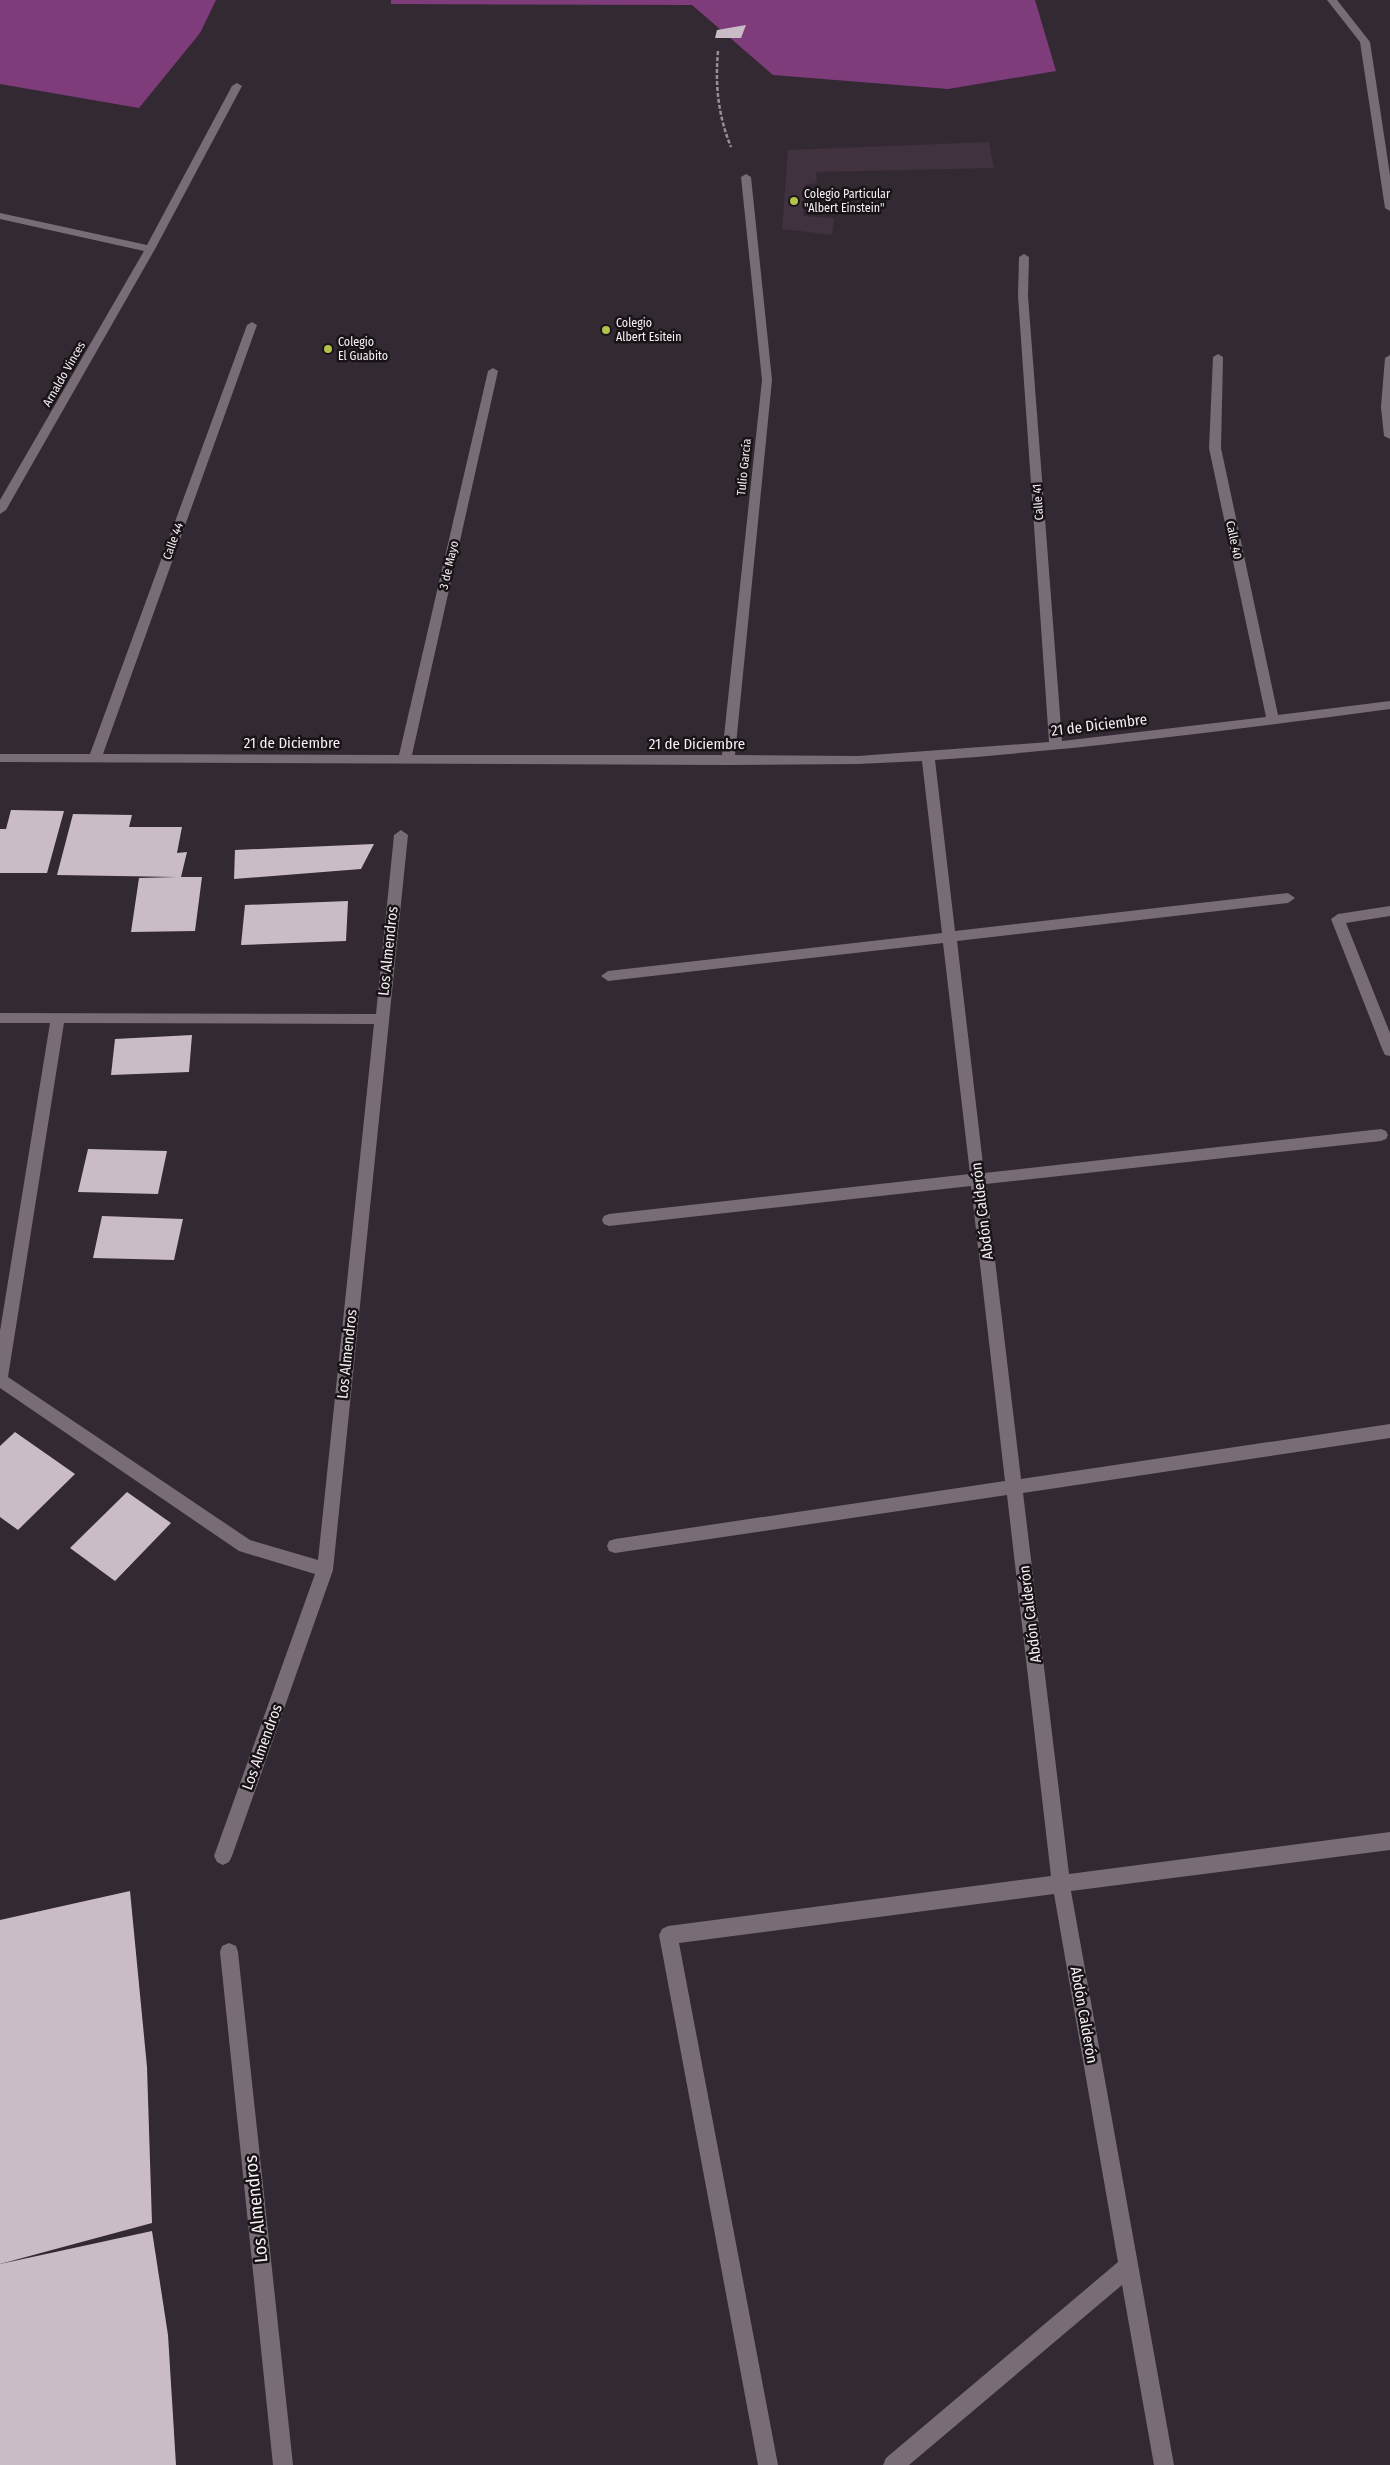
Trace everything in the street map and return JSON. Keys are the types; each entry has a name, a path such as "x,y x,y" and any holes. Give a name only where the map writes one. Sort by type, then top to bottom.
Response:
{"street":[{"path":"1332,0 1365,42 1390,208"},
{"name":"Arnaldo Vinces","path":"0,510 150,249 237,86"},
{"name":"Tulio García","path":"728,761 767,380 746,177"},
{"path":"0,216 150,249"},
{"name":"Calle 41","path":"1024,257 1023,296 1056,747"},
{"name":"Calle 44","path":"95,758 252,325"},
{"name":"Calle 40","path":"1218,357 1215,448 1272,720"},
{"path":"1390,358 1387,407 1390,436"},
{"name":"3 de Mayo","path":"404,760 494,371"},
{"name":"21 de Diciembre","path":"0,758 728,761 928,757 1056,747 1390,705"},
{"name":"Abdón Calderón","path":"928,757 1061,1884 1164,2465"},
{"name":"Los Almendros","path":"223,1856 325,1570 401,835"},
{"path":"608,976 1288,898"},
{"path":"1390,911 1338,919 1386,1031 1390,1051"},
{"path":"0,1018 381,1019"},
{"path":"58,1018 0,1379 245,1546 325,1570"},
{"path":"608,1220 1381,1135"},
{"path":"615,1546 1390,1431"},
{"path":"768,2465 668,1935 1390,1841"},
{"name":"Los Almendros","path":"229,1952 283,2465"},
{"path":"893,2465 1128,2267"}],"path":[{"path":"718,51 715,81 721,125 746,177"}],"shaded area":[{"path":"0,0 216,0 200,33 139,108 0,84"},
{"path":"391,0 1035,0 1056,71 948,89 773,75 692,5 391,4"},
{"name":"Colegio Particular \"Albert Einstein\"","path":"989,142 994,168 816,172 817,183 805,185 803,216 834,218 832,235 782,229 788,150"}],"building":[{"path":"746,25 741,38 715,38 717,30"},
{"path":"11,810 64,811 47,873 0,873 0,829 6,829"},
{"path":"73,814 132,815 129,827 182,827 177,853 187,852 181,877 202,877 195,931 131,932 139,878 177,877 57,875"},
{"path":"374,844 361,869 234,879 235,850"},
{"path":"348,901 346,941 241,945 245,905"},
{"path":"192,1035 189,1072 111,1075 115,1039"},
{"path":"88,1149 167,1151 158,1194 78,1192"},
{"path":"102,1216 183,1219 174,1260 93,1258"},
{"path":"15,1432 75,1474 18,1530 0,1517 0,1446"},
{"path":"127,1492 171,1523 115,1581 70,1548"},
{"path":"130,1891 147,2067 152,2223 0,2264 0,1920"},
{"path":"152,2231 168,2335 176,2465 0,2465 0,2264"}],"place":[{"name":"Colegio Particular \"Albert Einstein\"","path":"794,201"},
{"name":"Colegio Albert Esitein","path":"606,330"},
{"name":"Colegio El Guabito","path":"328,349"}]}
